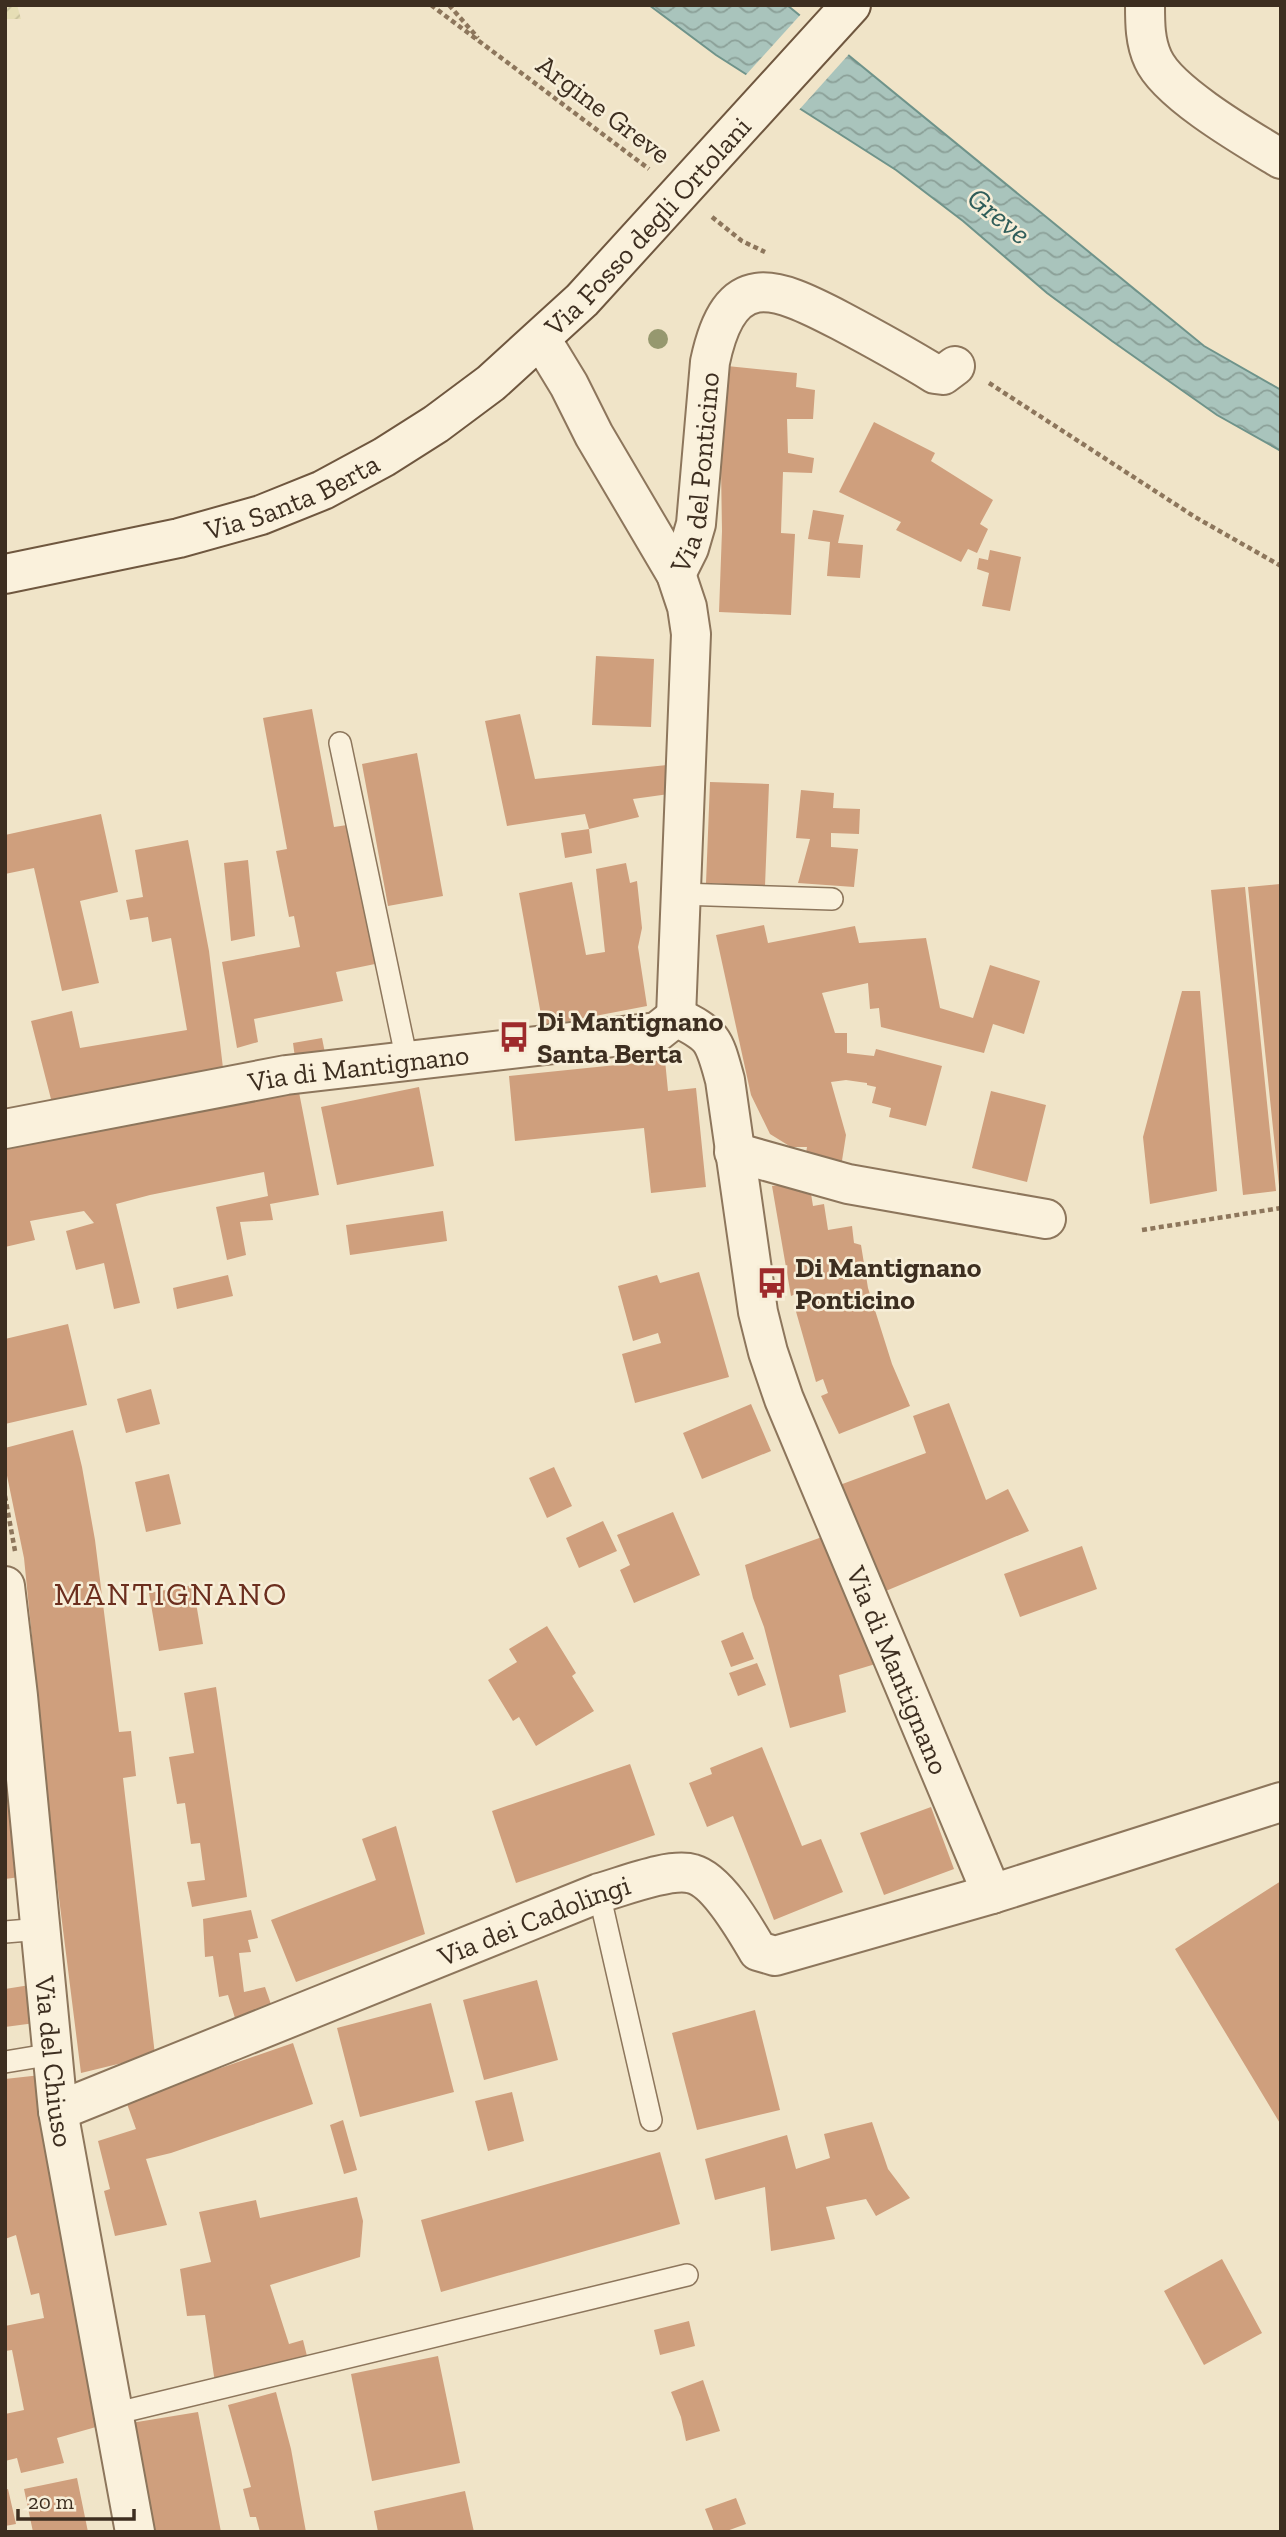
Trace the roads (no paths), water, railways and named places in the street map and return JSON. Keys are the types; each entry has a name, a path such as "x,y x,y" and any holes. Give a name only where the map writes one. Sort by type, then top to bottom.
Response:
{"street":[{"name":"Via Fosso degli Ortolani","path":"676,574 541,339 582,300 851,5"},
{"path":"1145,5 1147,43 1161,72 1203,108 1281,159"},
{"name":"Via del Ponticino","path":"676,1017 691,634 687,607 676,574 689,548 696,524 712,351 723,320 733,306 746,296 762,291 776,292 802,300 936,374 966,371"},
{"name":"Via Santa Berta","path":"5,574 212,530 261,515 323,490 384,457 436,424 491,383 541,339"},
{"name":"Via di Mantignano","path":"5,1129 286,1075 657,1032 676,1017 704,1030 717,1049 725,1080 758,1312 768,1352 784,1399 992,1894"},
{"path":"734,1152 848,1184 1046,1219"},
{"name":"Via del Chiuso","path":"5,1586 23,1931 53,2054 58,2111 135,2532"},
{"path":"992,1894 1281,1802"},
{"name":"Via dei Cadolingi","path":"58,2111 599,1894 664,1875 678,1872 694,1874 711,1885 737,1917 758,1951 775,1956 992,1894"}],"lane":[{"path":"340,743 407,1061"},
{"path":"680,894 832,899"},
{"path":"599,1894 652,2120"},
{"path":"5,2062 53,2054"},
{"path":"113,2414 687,2275"}],"water":[{"name":"Greve","path":"649,5 787,5 1204,346 1281,390 1281,451 1217,415 1112,341 1047,293 963,221 896,170 716,55"}],"place":[{"name":"Di Mantignano Santa Berta","path":"514,1037"},
{"name":"Di Mantignano Ponticino","path":"772,1283"}],"district":[{"name":"MANTIGNANO","path":"171,1594"}]}
